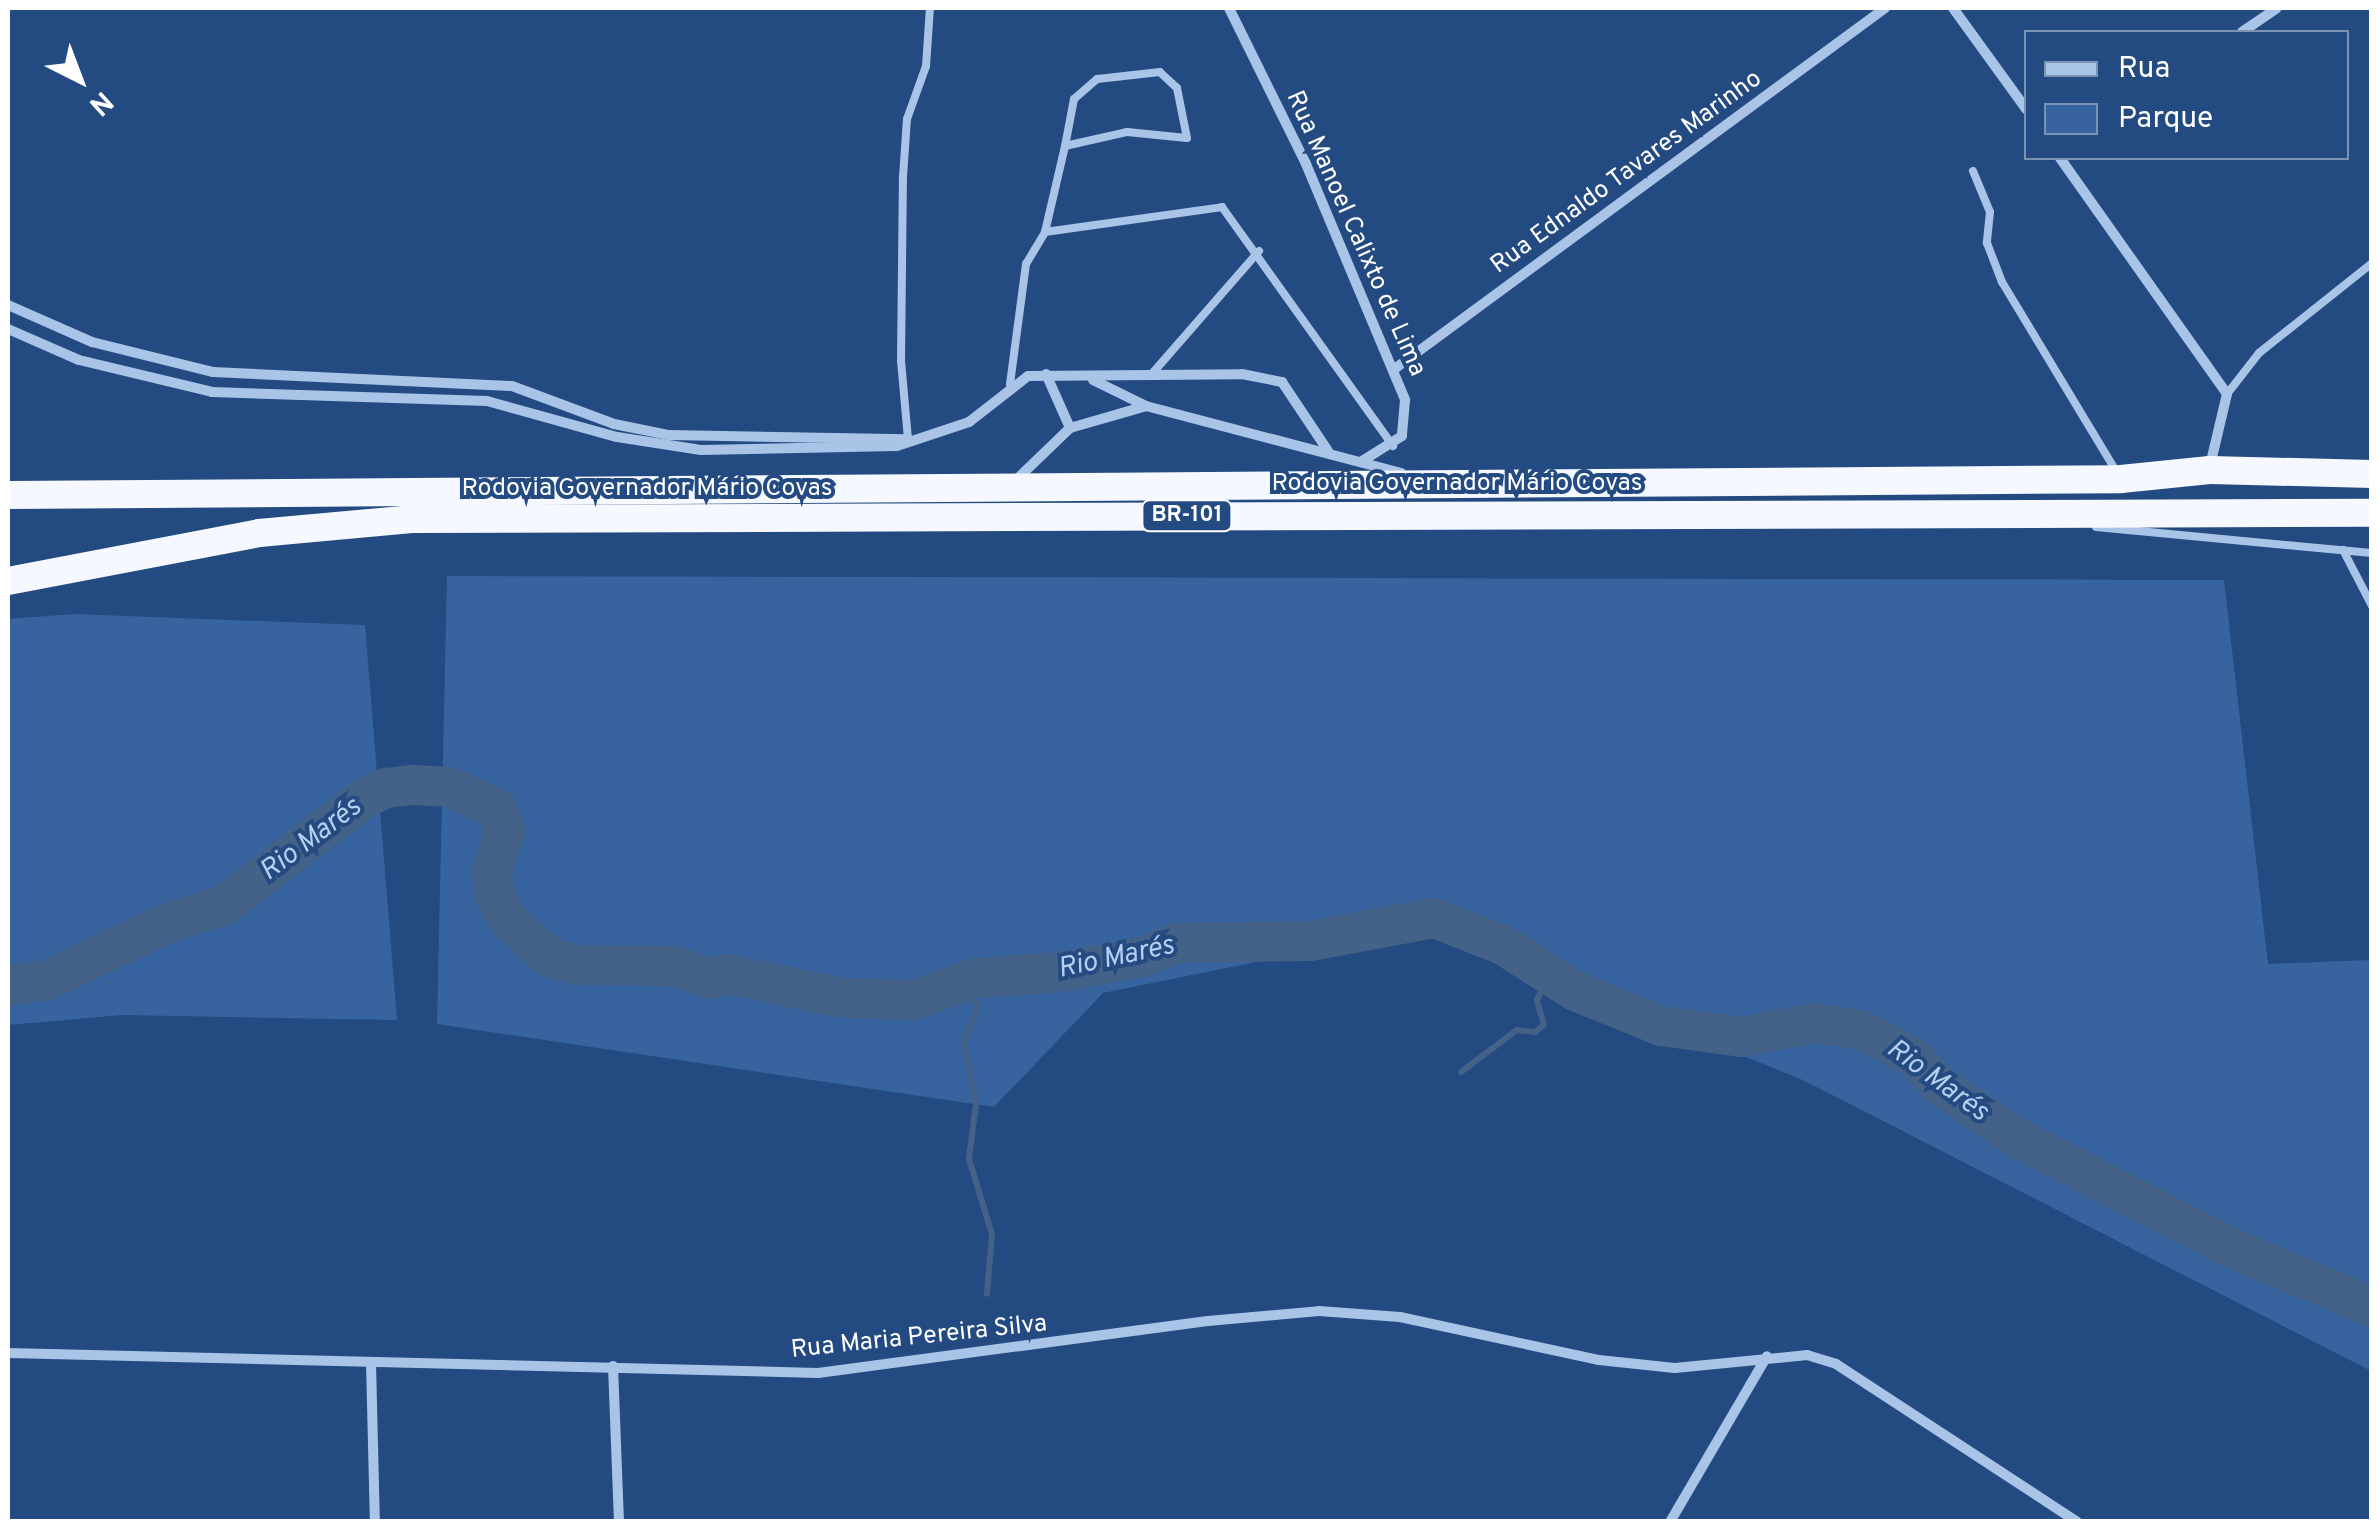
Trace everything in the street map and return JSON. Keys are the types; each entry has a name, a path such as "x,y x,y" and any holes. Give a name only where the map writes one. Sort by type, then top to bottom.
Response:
{"highway":[{"name":"Rodovia Governador Mário Covas","path":"8,494 2121,480 2210,470 2372,474"},
{"name":"Rodovia Governador Mário Covas","path":"8,581 240,536 414,519 2372,513"}],"street":[{"name":"Rua Manoel Calixto de Lima","path":"1230,8 1306,164 1393,370 1408,413 1393,446"},
{"name":"Rua Ednaldo Tavares Marinho","path":"1393,370 1885,8"},
{"path":"1953,8 2024,106"},
{"path":"2245,30 2277,8"},
{"path":"2064,160 2227,394 2210,470"},
{"path":"8,305 92,342 213,372 512,386 614,424 668,435 908,440"},
{"path":"8,329 79,360 212,392 487,401 660,446 776,450 897,446 969,422 1010,384 1046,374 1088,378 1242,374 1282,382 1328,451"},
{"path":"1046,374 1070,428"},
{"path":"1088,378 1146,406 1328,451 1432,482"},
{"path":"1010,486 1070,428 1146,406"},
{"path":"1362,462 1393,446"},
{"name":"Rua Maria Pereira Silva","path":"8,1353 818,1373 1318,1311 1400,1317 1599,1360 1675,1368 1787,1352 1836,1364 2077,1522"},
{"path":"1672,1521 1767,1356"},
{"path":"371,1363 376,1522"},
{"path":"612,1366 619,1522"}],"lane":[{"path":"908,440 900,361 903,178 907,119 926,66 930,8"},
{"path":"1010,384 1026,264 1045,232 1074,99 1097,79 1160,72 1178,88 1186,138 1127,132 1065,146"},
{"path":"1973,171 1990,212 1987,243 2002,282 2121,480"},
{"path":"1045,232 1222,207 1259,251 1393,446"},
{"path":"1150,376 1259,251"},
{"path":"2227,394 2259,353 2372,263"},
{"path":"1982,514 2372,552"},
{"path":"2344,550 2372,606"}],"green space":[{"path":"447,576 2224,580 2268,964 2371,960 2371,1371 1805,1081 1428,927 1103,993 994,1107 437,1024"},
{"path":"74,614 365,625 397,1020 122,1015 8,1025 8,619"}],"waterway":[{"name":"Rio Marés","path":"8,986 47,980 167,923 224,905 362,800 386,788 412,785 449,787 497,809 505,829 492,873 495,896 509,921 550,958 578,965 675,966 710,979 727,974 843,998 913,1000 976,978 1059,972 1142,957 1177,943 1310,941 1434,918 1503,945 1575,991 1661,1026 1741,1037 1813,1023 1861,1030 1913,1057 1939,1085 2017,1138 2231,1248 2372,1307"},
{"path":"1461,1072 1517,1030 1535,1032 1544,1025 1537,1000 1550,975"},
{"path":"967,983 978,1007 964,1042 976,1104 969,1159 992,1234 987,1294"}]}
